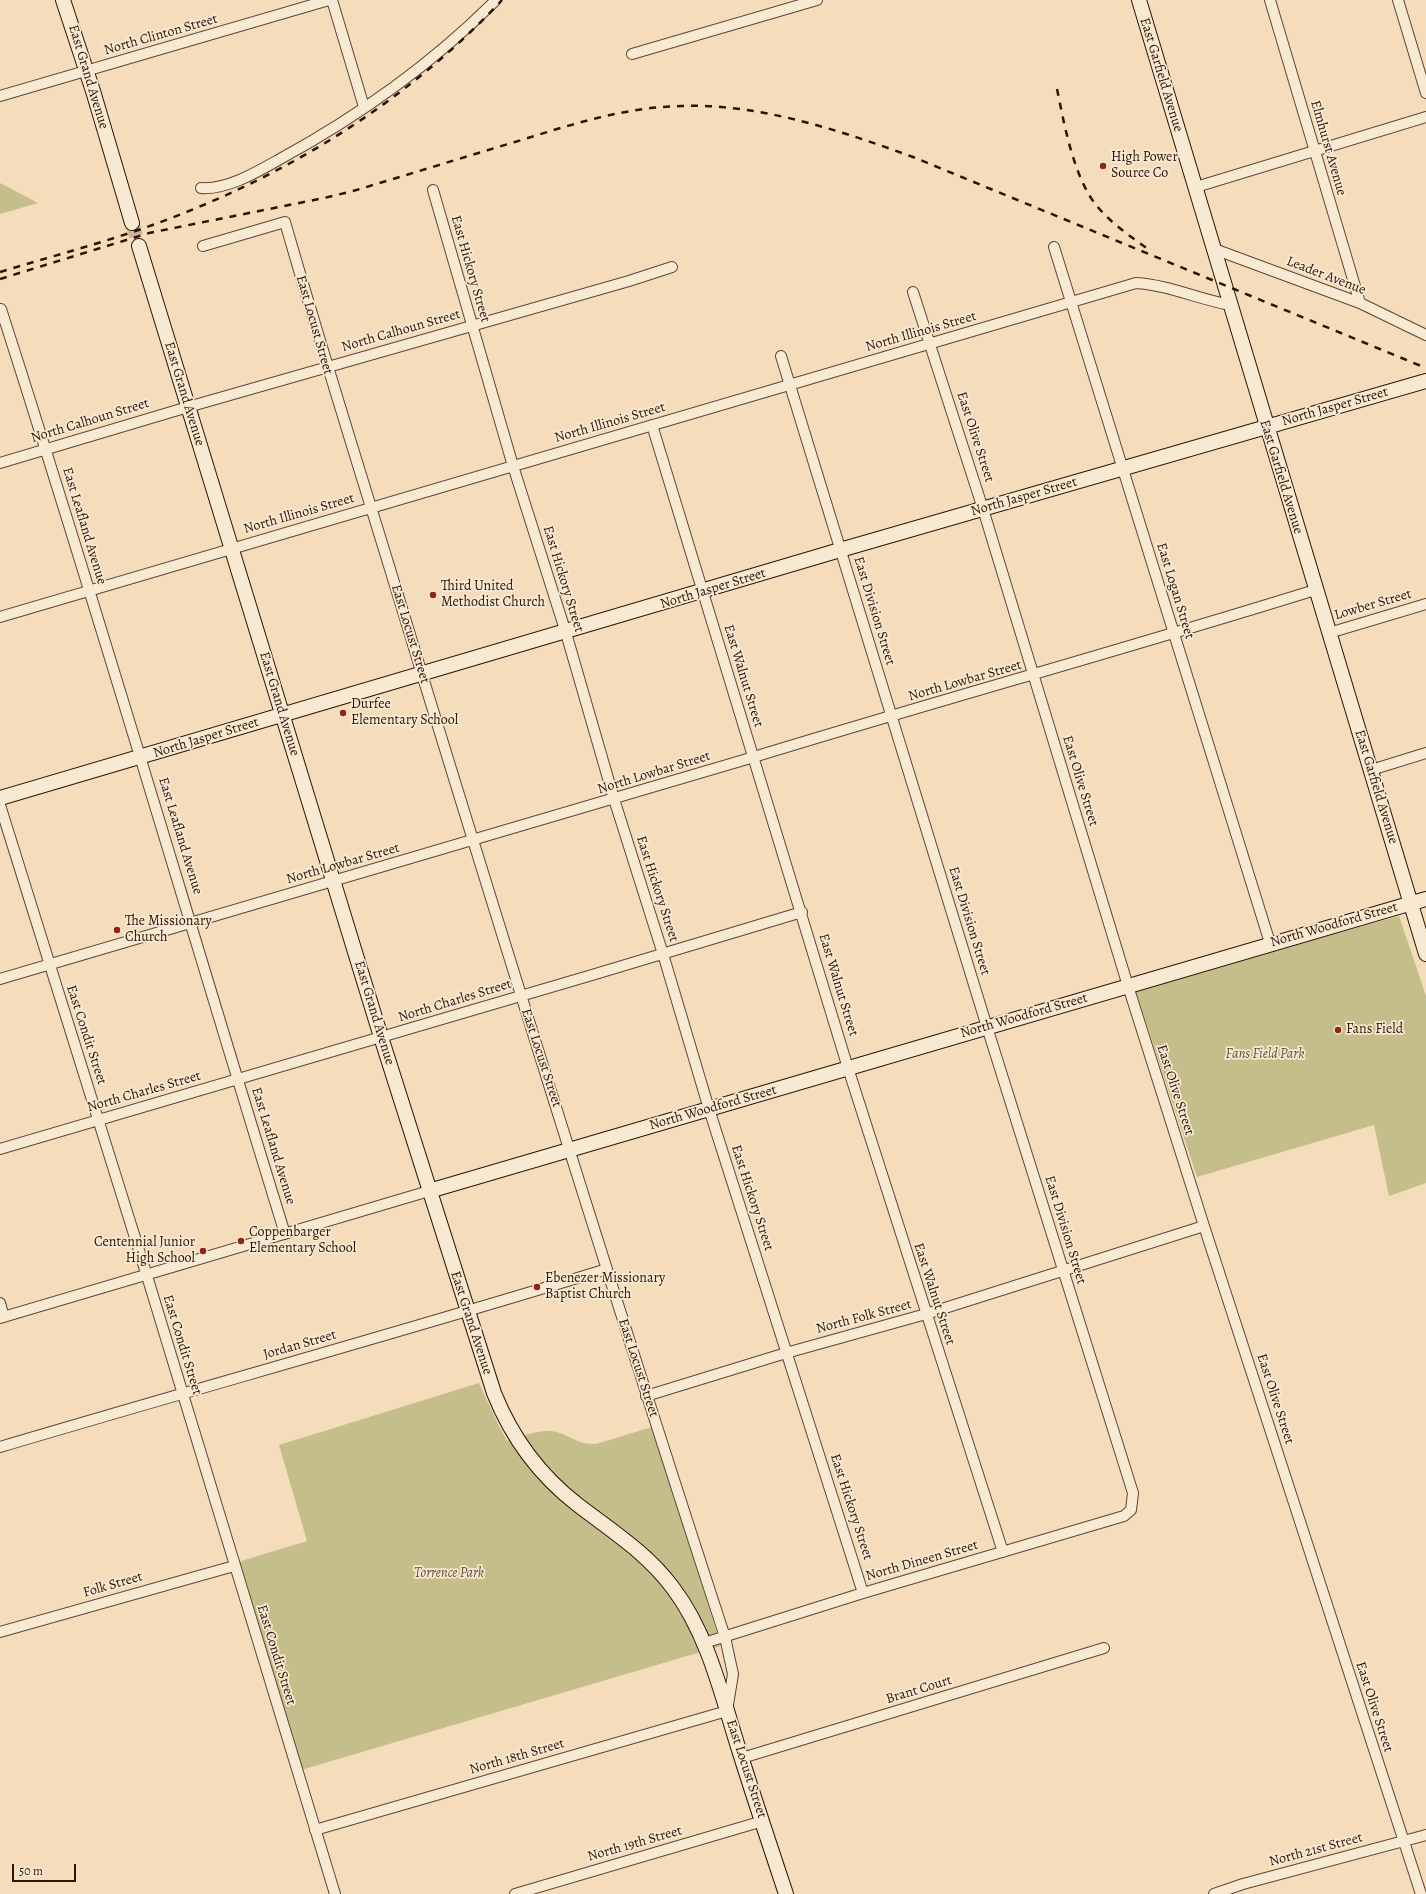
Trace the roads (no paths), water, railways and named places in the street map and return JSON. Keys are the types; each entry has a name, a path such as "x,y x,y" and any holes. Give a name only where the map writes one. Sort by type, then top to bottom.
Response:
{"street":[{"name":"East Grand Avenue","path":"64,0 132,223"},
{"name":"North Clinton Street","path":"0,96 331,0"},
{"path":"331,0 364,107"},
{"path":"201,188 208,189 231,183 261,170 319,138 364,107 377,100 425,64 496,0"},
{"path":"632,54 817,0"},
{"name":"East Garfield Avenue","path":"1139,0 1315,590 1426,954"},
{"name":"Elmhurst Avenue","path":"1270,0 1360,303"},
{"path":"1398,0 1426,93"},
{"path":"1196,188 1314,150 1426,117"},
{"name":"East Hickory Street","path":"433,190 513,466 566,633 614,799 663,954 709,1110 863,1593"},
{"name":"East Locust Street","path":"203,246 285,222 326,368 371,507 473,841 646,1396 725,1637 733,1674 727,1711 786,1894"},
{"name":"East Grand Avenue","path":"139,246 230,549 283,714 381,1038 494,1393 513,1435 537,1468 577,1504 648,1558 674,1589 704,1643 727,1711"},
{"name":"East Logan Street","path":"1054,246 1270,943"},
{"name":"Leader Avenue","path":"1214,249 1360,303 1426,335"},
{"name":"North Calhoun Street","path":"0,463 188,406 629,281 672,266"},
{"name":"North Illinois Street","path":"0,617 1136,283 1156,284 1204,300 1230,305"},
{"name":"East Olive Street","path":"913,292 931,344 983,510 1128,986 1204,1226 1421,1894"},
{"name":"East Leafland Avenue","path":"1,309 46,449 192,923 285,1234"},
{"name":"East Division Street","path":"781,356 987,1027 1133,1493"},
{"name":"North Jasper Street","path":"0,798 141,758 422,673 566,633 840,550 1426,381"},
{"name":"East Walnut Street","path":"652,425 702,592 802,912 848,1068 1003,1552"},
{"name":"North Lowbar Street","path":"0,979 473,841 892,716 1033,676 1315,590"},
{"name":"Lowber Street","path":"1329,633 1426,604"},
{"path":"1371,770 1426,753"},
{"name":"East Condit Street","path":"0,805 147,1276 335,1894"},
{"name":"North Woodford Street","path":"2,1318 1270,943 1426,899"},
{"name":"North Charles Street","path":"0,1149 381,1038 802,912"},
{"name":"North Folk Street","path":"646,1396 786,1353 926,1314 1204,1226"},
{"name":"Jordan Street","path":"0,1447 182,1393 467,1312 607,1269"},
{"path":"0,1303 2,1318"},
{"name":"North Dineen Street","path":"704,1643 863,1593 1124,1516 1131,1510 1133,1493"},
{"name":"Folk Street","path":"0,1632 234,1566"},
{"name":"Brant Court","path":"742,1758 1104,1648"},
{"name":"North 18th Street","path":"315,1830 727,1711"},
{"name":"North 19th Street","path":"515,1894 763,1822"},
{"name":"North 21st Street","path":"1214,1894 1245,1889 1426,1835"}],"tunnel":[{"path":"132,223 139,246"}],"railway":[{"path":"0,272 147,227 197,208 246,186 293,162 383,105 425,73 464,38 502,0"},
{"path":"1057,89 1066,131 1084,186 1103,213 1124,232 1148,249"},
{"path":"0,279 149,233 353,191 556,129 597,118 618,113 660,107 711,106 770,114 799,121 858,138 913,157 1426,368"}],"place":[{"name":"High Power Source Co","path":"1103,166"},
{"name":"Third United Methodist Church","path":"433,595"},
{"name":"Durfee Elementary School","path":"343,713"},
{"name":"The Missionary Church","path":"117,930"},
{"name":"Fans Field","path":"1338,1030"},
{"name":"Coppenbarger Elementary School","path":"241,1241"},
{"name":"Centennial Junior High School","path":"203,1251"},
{"name":"Ebenezer Missionary Baptist Church","path":"537,1287"}],"park label":[{"name":"Fans Field Park","path":"1265,1055"},
{"name":"Torrence Park","path":"449,1574"}]}
